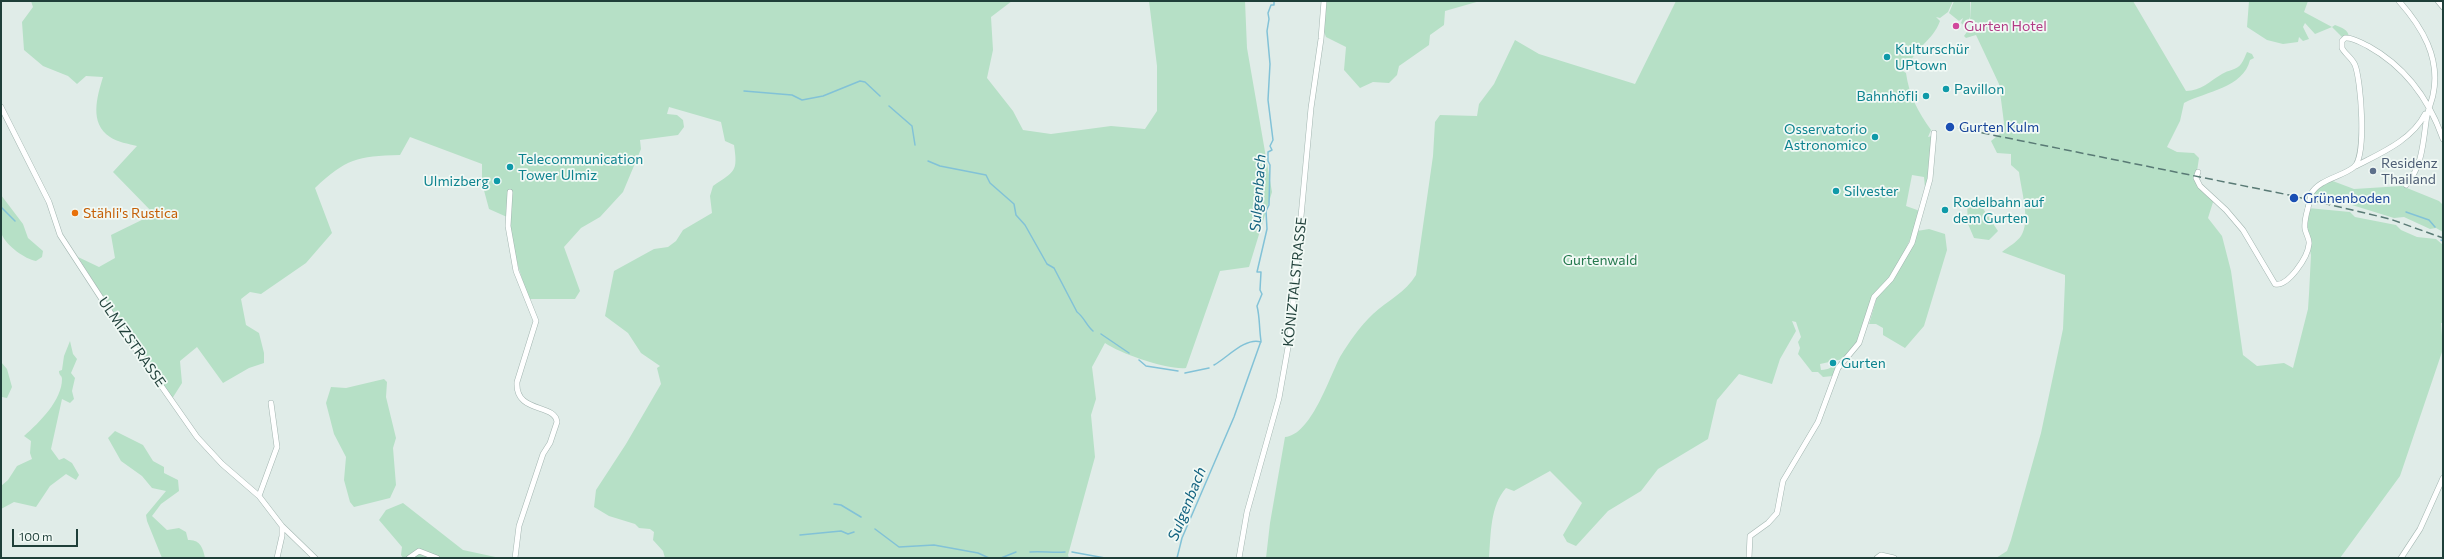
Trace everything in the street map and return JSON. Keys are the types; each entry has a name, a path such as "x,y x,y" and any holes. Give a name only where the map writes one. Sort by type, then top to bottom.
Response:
{"street":[{"name":"KÖNIZTALSTRASSE","path":"1239,558 1247,512 1279,398 1289,343 1296,290 1311,108 1320,47 1324,1"},
{"path":"2399,1 2422,29 2432,57 2434,95 2430,106 2421,158 2414,174 2406,185"},
{"path":"2438,1 2443,7"},
{"path":"2356,166 2361,155 2362,144 2358,78 2355,64 2342,48 2344,39 2352,38 2390,59 2415,85 2430,106 2443,139"},
{"path":"2198,172 2196,178 2200,186 2226,210 2243,230 2275,284 2282,284 2288,280 2307,250 2309,244 2305,225 2311,194 2316,188 2396,145 2423,118 2430,106"},
{"name":"ULMIZSTRASSE","path":"1,107 49,202 60,235 118,324 197,437 222,464 260,496 282,526 315,558"},
{"path":"1749,558 1750,536 1768,523 1777,513 1783,482 1818,422 1838,368 1859,343 1874,297 1891,279 1912,243 1930,179 1934,133"},
{"path":"510,192 508,226 515,268 536,321 517,382 517,389 524,401 553,414 557,422 550,443 543,454 519,526 515,558"},
{"path":"260,496 277,447 271,403"},
{"path":"2401,558 2420,529 2443,478"},
{"path":"277,558 282,539 282,526"},
{"path":"282,539 292,536"},
{"path":"409,558 418,551 437,558"},
{"path":"1877,558 1881,555 1894,558"}],"green space":[{"path":"31,1 1012,1 991,17 993,50 987,78 1013,111 1023,130 1051,134 1111,126 1145,129 1157,111 1157,66 1149,1 1245,1 1247,48 1272,192 1249,267 1220,271 1186,368 1157,364 1122,352 1105,343 1092,367 1096,399 1091,415 1095,457 1068,555 1069,558 665,558 663,551 653,540 654,532 650,529 639,528 635,524 609,516 594,507 596,490 626,444 661,384 657,368 660,366 641,353 628,333 605,316 614,271 654,249 668,247 676,241 683,230 712,213 710,196 713,186 730,174 736,161 734,145 725,141 721,122 669,107 667,114 677,115 683,120 684,127 678,135 640,140 641,149 623,192 600,217 581,228 564,247 580,291 575,299 528,299 517,262 507,217 489,209 482,183 482,164 410,137 400,155 373,156 362,158 344,165 315,188 332,233 306,263 261,294 250,292 241,299 246,325 259,333 264,353 264,363 249,368 223,383 197,347 180,361 182,383 170,402 78,257 99,267 115,258 111,235 154,214 113,172 137,146 113,139 103,131 99,125 96,109 103,77 86,76 77,84 68,76 43,66 24,50 22,22 33,7"},
{"path":"1325,1 1480,1 1445,11 1444,25 1430,35 1429,45 1399,66 1397,75 1389,83 1373,82 1360,88 1344,70 1346,47 1326,37 1322,26"},
{"name":"Gurtenwald","path":"1676,1 1953,1 1948,12 1940,18 1936,17 1940,21 1937,28 1915,54 1909,66 1904,65 1901,70 1906,73 1909,89 1915,103 1931,130 1928,137 1932,136 1929,177 1925,188 1924,177 1912,175 1906,206 1920,211 1916,226 1891,277 1879,289 1862,336 1843,359 1820,364 1821,370 1824,370 1838,364 1833,376 1823,377 1818,372 1812,372 1798,354 1800,348 1798,342 1801,337 1796,322 1792,321 1796,331 1780,359 1772,384 1739,374 1717,400 1708,439 1658,469 1641,491 1608,511 1576,546 1567,542 1563,535 1582,503 1550,471 1514,491 1506,488 1501,495 1492,521 1489,558 1266,558 1270,523 1285,437 1294,434 1303,427 1311,416 1325,391 1340,357 1359,329 1378,309 1407,286 1416,275 1433,156 1435,122 1440,115 1477,116 1479,104 1494,84 1515,40 1539,54 1635,84"},
{"path":"1954,1 1970,1 1970,17 1966,27 1961,23 1963,18 1959,21 1949,13"},
{"path":"1971,1 2133,1 2186,91 2191,91 2201,87 2224,73 2237,68 2247,52 2252,54 2254,58 2250,60 2240,77 2232,83 2184,103 2180,121 2167,147 2177,152 2194,153 2199,158 2196,178 2214,199 2208,218 2222,236 2231,271 2243,355 2257,366 2284,363 2293,368 2308,309 2311,255 2306,231 2308,208 2350,212 2355,217 2396,225 2401,230 2417,237 2436,239 2443,245 2443,323 2441,323 2443,349 2400,476 2340,558 1996,558 2007,551 2011,540 2041,433 2063,329 2065,275 2002,252 2021,236 2024,230 2024,205 2019,172 2011,165 2011,154 1997,153 1991,141 2001,133 2004,123 1999,84 1976,35 1966,38 1964,36 1974,22 1970,21"},
{"path":"2249,1 2308,1 2304,12 2332,27 2315,34 2305,23 2303,27 2309,39 2303,41 2299,37 2298,42 2283,44 2267,40 2247,27"},
{"path":"2335,25 2344,29 2349,37 2344,39 2332,27"},
{"path":"2330,180 2354,189 2402,186 2439,201 2443,205 2443,232 2436,228 2430,229 2404,217 2394,218 2339,201 2313,198 2311,194"},
{"path":"1,195 23,224 28,238 43,251 42,257 36,261 27,258 4,239 1,232"},
{"path":"1976,198 1998,231 1989,240 1974,238 1968,224 1967,204"},
{"path":"1929,229 1945,234 1947,250 1924,326 1905,348 1883,335 1883,328 1876,324 1869,324 1877,297 1917,231"},
{"path":"70,341 73,354 77,359 71,373 75,378 72,391 74,399 70,403 62,399 51,449 59,460 64,458 72,463 79,475 76,480 66,474 50,486 36,507 14,502 1,509 1,486 8,480 17,466 32,459 30,453 31,441 24,436 49,410 58,395 62,379 59,371 62,370 64,356"},
{"path":"1,362 7,369 12,387 7,398 2,397"},
{"path":"384,379 387,382 386,397 396,438 393,448 396,485 390,498 354,507 350,502 344,480 346,457 334,434 326,403 331,387 346,388"},
{"path":"115,431 143,445 153,461 164,467 164,473 178,480 179,491 161,504 152,516 167,530 179,528 186,532 188,540 195,541 200,545 205,558 162,558 146,515 166,491 152,488 142,476 121,461 108,438"},
{"path":"403,503 463,550 500,558 403,558 401,555 402,547 379,520 386,510"}],"waterway":[{"name":"Sulgenbach","path":"1177,558 1182,538 1234,417 1261,341 1257,306 1262,294 1260,290 1261,272 1257,272 1267,229 1266,211 1269,205 1270,165 1268,161 1268,152 1272,150 1270,146 1273,140 1268,100 1270,64 1267,31 1269,19 1268,13 1271,5 1274,5 1274,1"},
{"path":"744,91 792,95 802,100 823,96 860,81 865,82 880,96"},
{"path":"889,106 912,126 915,145"},
{"path":"928,161 940,166 986,175 990,183 1014,204 1016,215 1025,225 1047,264 1054,268 1077,312 1093,331"},
{"path":"1,207 15,221"},
{"path":"2406,212 2429,220 2435,227"},
{"path":"1101,334 1129,353"},
{"path":"1214,365 1236,349 1249,342 1261,342"},
{"path":"1139,360 1146,366 1178,371"},
{"path":"1185,373 1209,368"},
{"path":"834,504 841,505 861,517"},
{"path":"875,529 899,547 934,545 978,553 989,558"},
{"path":"800,535 841,531 848,534 854,532"},
{"path":"1001,558 1016,552"},
{"path":"1030,552 1065,552"},
{"path":"1072,552 1105,558"}],"railway":[{"path":"1958,128 2289,195 2390,219 2443,238"}],"place":[{"name":"Gurten Hotel","path":"1956,26"},
{"name":"Kulturschür UPtown","path":"1887,57"},
{"name":"Pavillon","path":"1946,89"},
{"name":"Bahnhöfli","path":"1926,96"},
{"name":"Gurten Kulm","path":"1950,127"},
{"name":"Osservatorio Astronomico","path":"1875,137"},
{"name":"Telecommunication Tower Ulmiz","path":"510,167"},
{"name":"Residenz Thailand","path":"2373,171"},
{"name":"Ulmizberg","path":"497,181"},
{"name":"Silvester","path":"1836,191"},
{"name":"Grünenboden","path":"2294,198"},
{"name":"Rodelbahn auf dem Gurten","path":"1945,210"},
{"name":"Stähli's Rustica","path":"75,213"},
{"name":"Gurten","path":"1833,363"}]}
